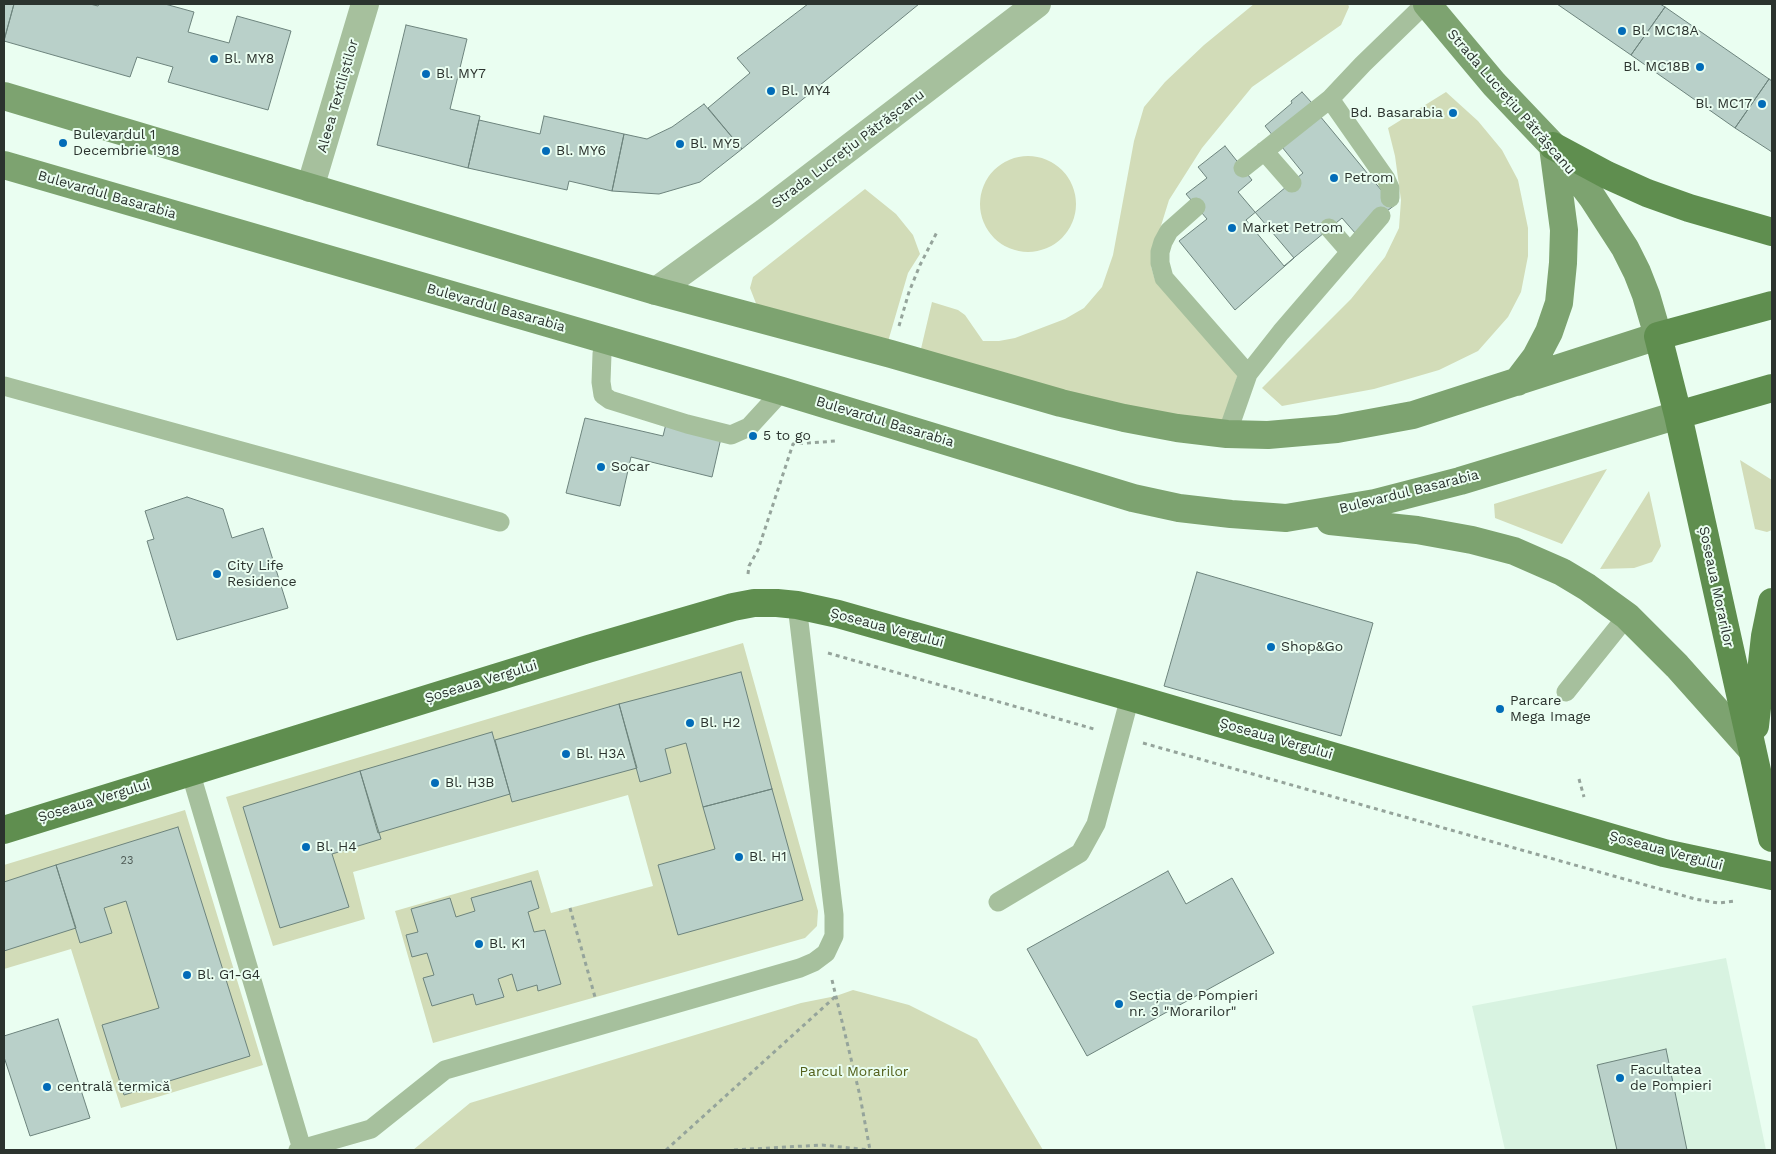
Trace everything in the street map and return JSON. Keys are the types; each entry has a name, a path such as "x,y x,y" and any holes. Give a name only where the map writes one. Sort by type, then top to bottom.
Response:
{"main road":[{"name":"Strada Lucrețiu Pătrășcanu","path":"1426,4 1494,84 1553,146 1592,197 1625,248 1646,295 1658,336"},
{"path":"4,96 656,291 891,354 1061,403 1177,428 1227,434 1268,435 1337,429 1413,415 1658,336 1772,305"},
{"path":"1553,146 1607,175 1647,193 1688,208 1772,232"},
{"path":"1516,382 1536,357 1549,332 1558,303 1563,263 1564,230 1553,146"},
{"name":"Bulevardul Basarabia","path":"4,165 782,391 1133,498 1179,508 1286,518 1375,503 1460,481 1772,388"},
{"name":"Șoseaua Morarilor","path":"1658,336 1678,415 1772,838"},
{"path":"1286,518 1417,530 1472,540 1514,551 1562,572 1587,587 1627,616 1677,666 1752,750"},
{"path":"1752,750 1765,636 1772,602"},
{"name":"Șoseaua Vergului","path":"4,830 588,649 707,614 754,603 797,605 848,616 1664,853 1772,876"}],"street":[{"name":"Aleea Textiliștilor","path":"310,188 365,4"},
{"name":"Strada Lucrețiu Pătrășcanu","path":"656,291 765,212 1037,4"}],"lane":[{"path":"1243,168 1330,99 1370,57 1426,4"},
{"path":"1330,99 1386,179 1390,188 1390,198"},
{"path":"1264,151 1292,183"},
{"path":"1196,207 1169,231 1163,242 1160,252 1160,263 1164,278 1248,374"},
{"path":"1227,434 1248,374 1281,332 1381,216"},
{"path":"1329,228 1350,252"},
{"path":"605,340 602,354 601,382 603,395 610,400 687,424 731,434 749,427 782,391"},
{"path":"4,386 500,522"},
{"path":"190,772 300,1150 371,1129 445,1070 800,968 814,962 826,953 834,936 834,915 797,605"},
{"path":"1566,692 1627,616"},
{"path":"998,902 1080,853 1096,824 1130,697"}],"path":[{"path":"891,354 909,292 937,232"},
{"path":"754,603 748,575 749,566 758,550 793,444 838,441 859,436 871,418"},
{"path":"801,646 1695,899 1718,903 1736,901"},
{"path":"570,908 595,997"},
{"path":"666,1150 836,996 860,1096 870,1150 822,1145 734,1150"}],"shaded area":[{"name":"Facultatea de Pompieri","path":"1726,958 1766,1150 1505,1150 1472,1006"}],"green space":[{"path":"1254,4 1348,4 1349,7 1341,25 1252,87 1202,148 1169,200 1160,229 1158,244 1151,266 1155,280 1238,374 1222,425 1159,417 920,353 932,302 958,310 965,315 983,341 1015,338 1065,319 1084,308 1102,287 1113,255 1134,141 1144,107 1165,82 1204,45"},
{"path":"1446,92 1478,121 1502,150 1518,180 1528,228 1528,256 1521,292 1508,317 1478,351 1439,370 1374,389 1282,406 1262,388 1351,299 1385,257 1399,228 1401,200 1395,156 1388,128"},
{"path":"1028,156 1046,160 1062,170 1072,186 1076,204 1072,222 1062,238 1046,248 1028,252 1010,248 994,238 984,222 980,204 984,186 994,170 1010,160"},
{"path":"865,189 896,214 913,235 920,254 908,273 887,345 757,306 750,288 753,277"},
{"path":"1740,460 1772,480 1772,530 1767,532 1755,529"},
{"path":"1607,469 1562,544 1495,518 1494,504"},
{"path":"1649,491 1661,546 1652,562 1634,568 1600,569"},
{"path":"743,643 818,911 817,926 805,938 433,1043 395,911 538,870 551,913 653,886 628,795 353,872 365,919 273,946 226,797"},
{"path":"185,810 263,1065 121,1108 71,949 4,969 4,865"},
{"name":"Parcul Morarilor","path":"853,990 909,1005 977,1039 1043,1150 413,1150 470,1103 801,1003 836,996"}],"building":[{"path":"4,4 14,4 4,40"},
{"name":"Bl. MY8","path":"14,4 90,4 98,6 99,4 165,4 194,12 188,32 229,43 237,16 291,31 268,110 168,82 173,67 137,57 130,77 4,41"},
{"name":"Bl. MY4","path":"808,4 919,4 742,149 708,108 750,73 737,58"},
{"name":"Bl. MC18A","path":"1557,4 1660,4 1665,7 1631,55"},
{"name":"Bl. MC18B","path":"1665,7 1769,79 1735,128 1631,55"},
{"name":"Bl. MY7","path":"406,25 467,39 450,109 480,116 468,168 377,145"},
{"name":"Bl. MC17","path":"1769,79 1772,81 1772,152 1735,128"},
{"name":"Petrom","path":"1302,92 1395,205 1356,234 1342,218 1284,266 1246,220 1303,173 1265,126"},
{"name":"Bl. MY5","path":"704,104 742,149 700,182 659,194 612,191 624,134 647,139 672,127"},
{"name":"Bl. MY6","path":"544,116 624,134 612,191 569,181 567,190 468,168 479,120 540,134"},
{"name":"Market Petrom","path":"1225,146 1252,180 1238,192 1294,258 1235,310 1179,241 1207,219 1186,194 1207,178 1198,167"},
{"name":"Socar","path":"669,412 724,425 712,477 631,457 620,506 566,493 585,418 663,436"},
{"name":"City Life Residence","path":"187,497 223,509 232,538 263,528 288,608 177,640 147,541 154,539 145,511"},
{"name":"Shop&Go","path":"1197,572 1373,623 1341,736 1164,686"},
{"name":"Bl. H2","path":"741,672 772,789 703,807 686,743 665,749 671,773 640,782 619,704"},
{"name":"Bl. H3A","path":"619,704 637,768 512,802 495,740"},
{"name":"Bl. H3B","path":"492,732 510,794 378,833 360,771"},
{"name":"Bl. H4","path":"360,771 381,839 332,854 349,907 280,928 243,807"},
{"name":"Bl. H1","path":"772,789 803,900 678,935 658,865 715,849 703,807"},
{"name":"Bl. G1-G4","path":"178,827 250,1056 124,1095 102,1025 159,1008 126,901 104,908 112,933 80,943 56,865"},
{"path":"56,865 76,928 4,951 4,882"},
{"name":"Secția de Pompieri nr. 3 \"Morarilor\"","path":"1168,871 1186,904 1232,878 1274,953 1087,1056 1027,949"},
{"name":"Bl. K1","path":"531,881 539,908 528,912 534,932 545,930 561,984 538,991 537,985 517,991 512,974 498,979 504,997 476,1005 473,994 432,1006 423,978 434,975 427,953 412,957 406,935 418,932 411,909 450,898 456,917 475,911 471,898"},
{"name":"centrală termică","path":"58,1019 90,1118 30,1136 4,1057 4,1036"},
{"name":"Facultatea de Pompieri","path":"1666,1049 1687,1150 1617,1150 1597,1065"}],"place":[{"name":"Bl. MC18A","path":"1622,31"},
{"name":"Bl. MY8","path":"214,59"},
{"name":"Bl. MC18B","path":"1700,67"},
{"name":"Bl. MY7","path":"426,74"},
{"name":"Bl. MY4","path":"771,91"},
{"name":"Bl. MC17","path":"1762,104"},
{"name":"Bd. Basarabia","path":"1453,113"},
{"name":"Bulevardul 1 Decembrie 1918","path":"63,143"},
{"name":"Bl. MY5","path":"680,144"},
{"name":"Bl. MY6","path":"546,151"},
{"name":"Petrom","path":"1334,178"},
{"name":"Market Petrom","path":"1232,228"},
{"name":"5 to go","path":"753,436"},
{"name":"Socar","path":"601,467"},
{"name":"City Life Residence","path":"217,574"},
{"name":"Shop&Go","path":"1271,647"},
{"name":"Parcare Mega Image","path":"1500,709"},
{"name":"Bl. H2","path":"690,723"},
{"name":"Bl. H3A","path":"566,754"},
{"name":"Bl. H3B","path":"435,783"},
{"name":"Bl. H4","path":"306,847"},
{"name":"Bl. H1","path":"739,857"},
{"name":"Bl. K1","path":"479,944"},
{"name":"Bl. G1-G4","path":"187,975"},
{"name":"Secția de Pompieri nr. 3 \"Morarilor\"","path":"1119,1004"},
{"name":"Facultatea de Pompieri","path":"1620,1078"},
{"name":"centrală termică","path":"47,1087"}]}
